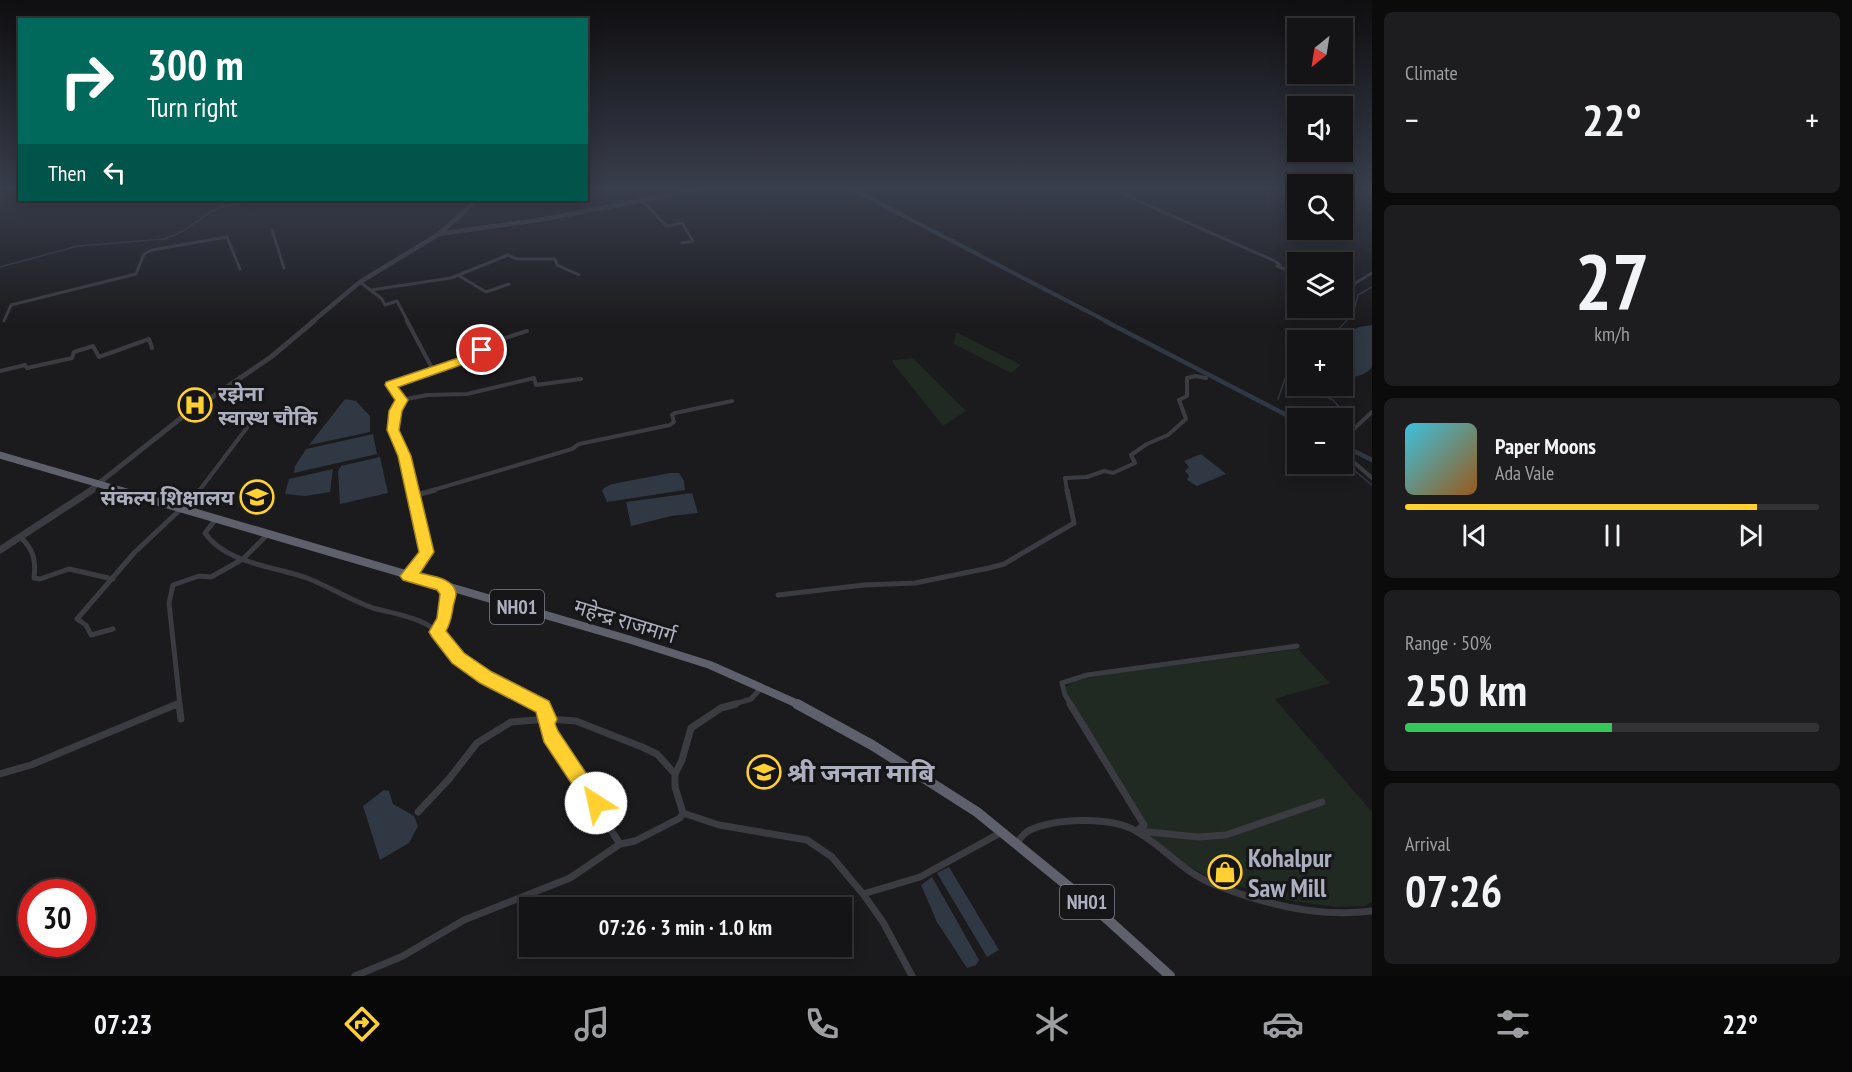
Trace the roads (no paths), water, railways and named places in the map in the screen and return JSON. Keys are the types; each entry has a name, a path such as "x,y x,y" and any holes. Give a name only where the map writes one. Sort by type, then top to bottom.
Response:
{"highway":[{"name":"महेन्द्र राजमार्ग","path":"0,454 710,665 794,702 873,745 976,812 1002,832"},
{"name":"NH01","path":"1002,832 1095,908 1170,976"}],"street":[{"path":"273,234 284,268"},
{"path":"0,550 100,484 181,418 271,357 360,282 442,234"},
{"path":"682,243 693,241 688,234"},
{"path":"1210,234 1277,262 1280,265 1279,268 1287,271"},
{"path":"4,321 11,305 136,274 144,254 152,250 227,237 240,270"},
{"path":"371,290 451,278 508,255 517,259 555,259 557,265 579,275"},
{"path":"1353,284 1372,273"},
{"path":"458,275 486,292 509,284"},
{"path":"360,282 385,305 397,301 433,370"},
{"path":"402,400 391,385 471,357 493,342 527,331"},
{"path":"0,371 25,365 27,368 51,364 72,358 74,352 93,346 99,357 149,339 152,348"},
{"path":"778,595 880,583 915,584 1004,564 1074,523 1065,478 1087,477 1104,471 1113,473 1133,465 1135,461 1131,455 1147,444 1168,435 1186,419 1185,411 1179,400 1187,396 1187,378 1196,376 1206,378"},
{"path":"408,576 422,561 426,552 404,456 393,430 395,411 402,400 427,395 467,394 534,378 536,385 581,379"},
{"path":"413,496 572,449 579,444 670,425 674,422 672,416 675,413 732,401"},
{"path":"1353,430 1372,412"},
{"path":"113,629 91,635 86,625 77,620 135,552 183,509 252,421"},
{"path":"1353,462 1372,478"},
{"path":"216,519 205,533 218,547 243,559 274,566 307,578 365,605 423,623 438,632 458,658 469,667 542,707 548,719 547,724 551,736 603,814 620,844"},
{"path":"181,719 169,595 173,585 199,576 211,577 243,559 267,535"},
{"path":"20,537 32,547 36,559 34,578 40,579 69,569 113,579"},
{"path":"438,632 445,618 444,610 448,593 442,586"},
{"path":"1136,831 1144,825 1071,704 1062,683 1087,675 1297,646"},
{"path":"760,688 751,699 721,708 692,728 675,774 675,787 683,813 705,823 728,829 809,839 828,853 862,894 883,922 912,976"},
{"path":"0,774 31,765 179,703"},
{"path":"417,812 450,779 477,742 511,722 526,719 576,721 657,754 675,774"},
{"path":"1016,844 1026,832 1042,826 1099,820 1136,831 1198,837 1226,835 1322,802"},
{"path":"355,976 403,956 464,920 513,898 570,878 620,844 635,841 680,818 683,813"},
{"path":"1136,831 1193,874 1242,894 1304,909 1340,912 1372,911"},
{"path":"862,894 920,878 1002,832"}],"water":[{"path":"1372,325 1372,367 1359,376 1353,377 1353,374 1356,375 1353,373 1353,330"},
{"path":"345,399 356,401 370,416 370,432 309,445"},
{"path":"373,434 377,454 294,473 295,466 306,449"},
{"path":"1201,454 1226,474 1197,486 1187,480 1189,476 1185,471 1189,467 1184,461"},
{"path":"380,457 388,493 340,504 338,471 341,466"},
{"path":"333,469 330,492 305,496 285,494 289,479"},
{"path":"679,473 684,481 685,490 607,502 602,491 612,484"},
{"path":"692,493 698,513 671,516 631,526 626,502"},
{"path":"384,790 389,791 393,804 414,816 418,826 409,843 380,860 363,806"},
{"path":"949,867 999,950 987,957 937,873"},
{"path":"932,877 979,960 976,965 967,968 937,922 921,885"}],"waterway":[{"path":"0,267 78,246 165,239 177,234"},
{"path":"938,234 1108,322"},
{"path":"1338,330 1353,314 1358,295 1372,287"},
{"path":"1105,321 1287,415"},
{"path":"1278,399 1285,379"},
{"path":"1324,396 1333,400 1340,408"},
{"path":"1353,450 1372,460"},
{"path":"1353,470 1372,485"}],"place":[{"name":"रझेना स्वास्थ चौकि","path":"195,405"},
{"name":"संकल्प शिक्षालय","path":"257,497"},
{"name":"श्री जनता माबि","path":"764,772"},
{"name":"Kohalpur Saw Mill","path":"1225,872"}]}
